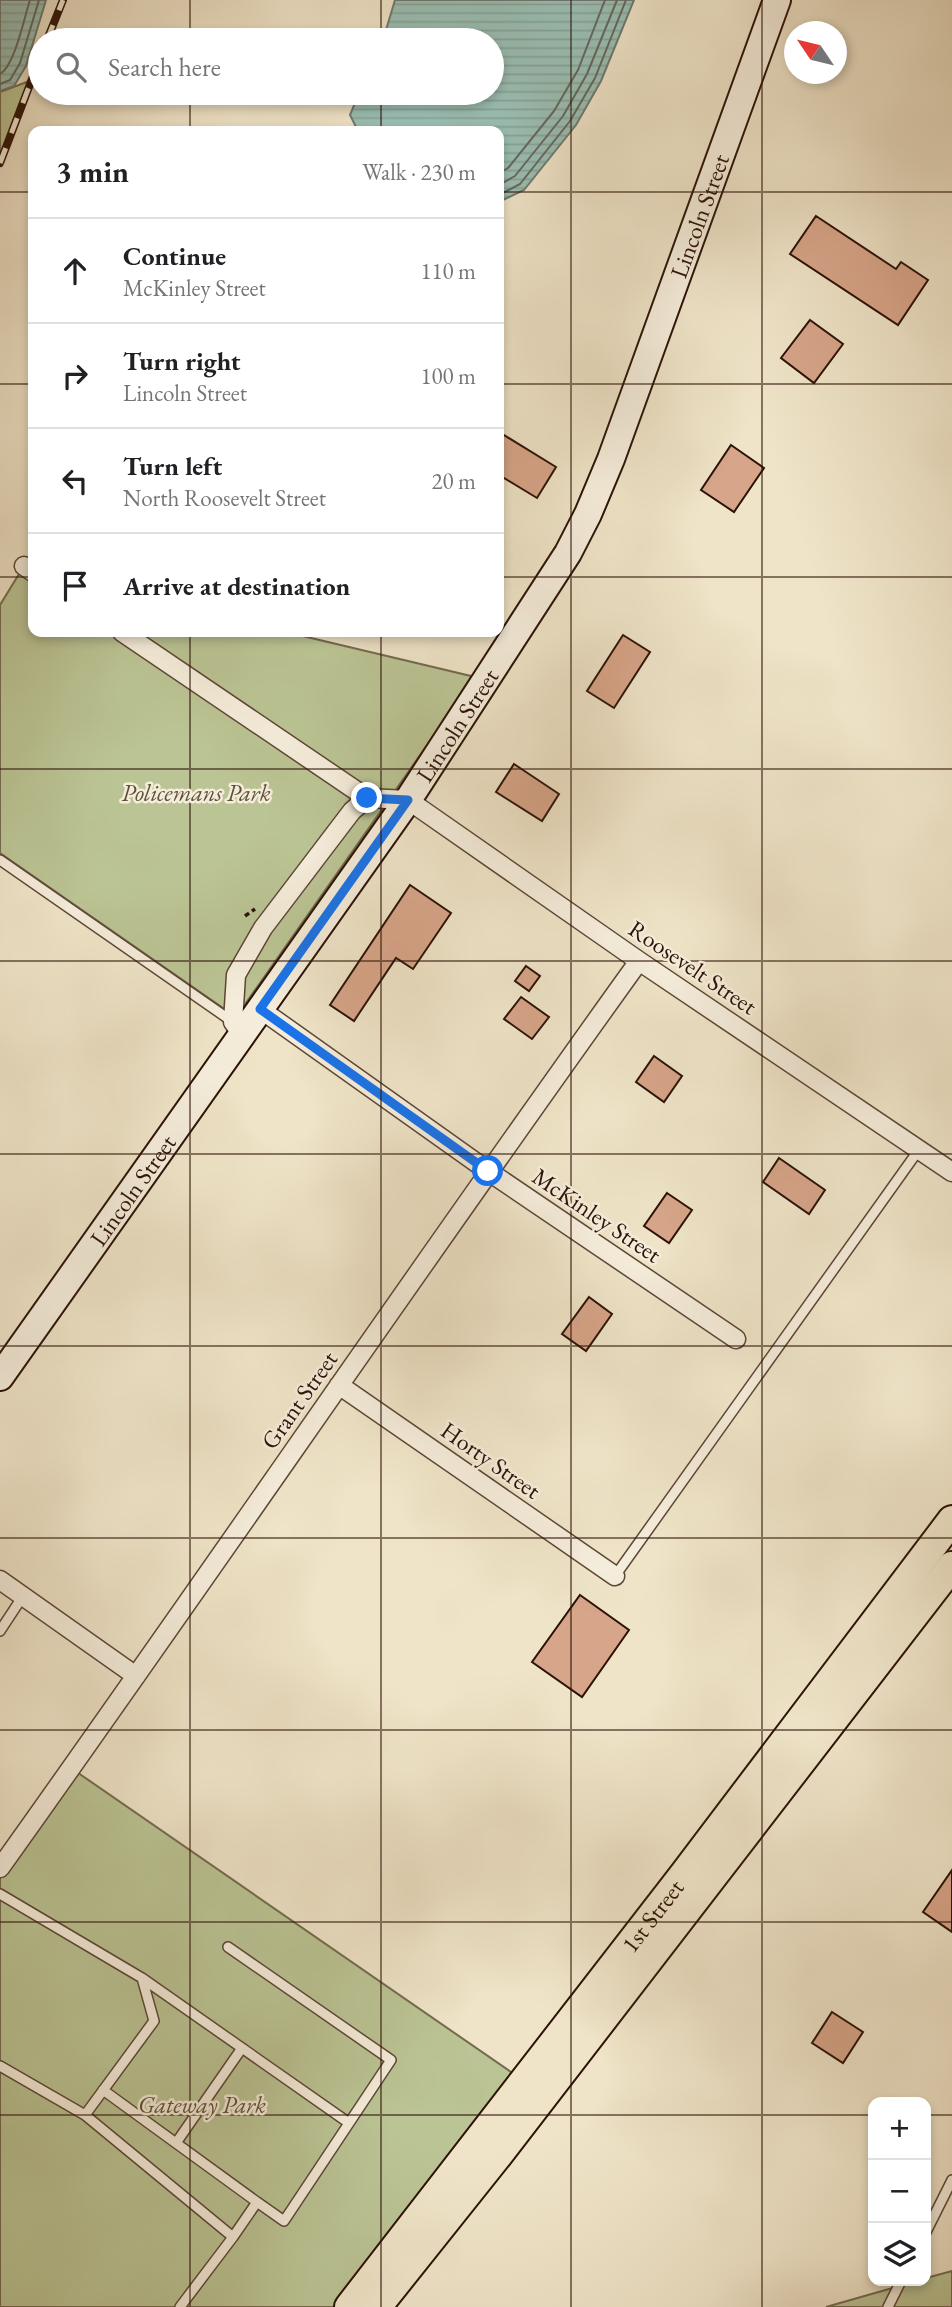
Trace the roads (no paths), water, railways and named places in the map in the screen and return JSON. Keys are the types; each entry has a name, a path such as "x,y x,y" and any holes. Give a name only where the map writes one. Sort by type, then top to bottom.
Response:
{"main road":[{"name":"Lincoln Street","path":"0,1377 238,1028 260,1009 408,800 545,590 588,514 611,459 777,0"},
{"name":"1st Street","path":"349,2307 676,1885 952,1520"},
{"name":"1st Street","path":"377,2307 499,2154 952,1566"}],"street":[{"path":"137,637 367,798 408,800"},
{"path":"238,1028 236,975 256,939 352,811 367,798"},
{"name":"Roosevelt Street","path":"408,800 918,1150 949,1165"},
{"name":"Grant Street","path":"0,1868 488,1171 639,961"},
{"name":"McKinley Street","path":"260,1009 488,1171 736,1339"},
{"name":"Horty Street","path":"339,1385 615,1576"},
{"path":"0,1580 136,1676"}],"lane":[{"path":"0,860 238,1028"},
{"path":"615,1576 918,1150"},
{"path":"0,1631 23,1596"},
{"path":"0,1894 142,1978 349,2123"},
{"path":"103,2090 284,2221 391,2060 228,1947"},
{"path":"85,2115 154,2021 142,1978"},
{"path":"176,2143 243,2048"},
{"path":"0,2066 85,2115 233,2236"},
{"path":"930,2223 952,2180"},
{"path":"180,2307 257,2202"},
{"path":"888,2307 898,2286"}],"water":[{"path":"0,0 46,0 38,28 28,28 26,66 14,86 0,91"},
{"path":"395,0 634,0 601,81 576,125 524,190 504,200 504,126 356,126 350,115 354,105 504,105 504,28 387,28"}],"railway":[{"path":"52,28 63,0"},
{"path":"0,163 28,90"}],"park label":[{"name":"Policemans Park","path":"196,792"},
{"name":"Gateway Park","path":"202,2104"}]}
